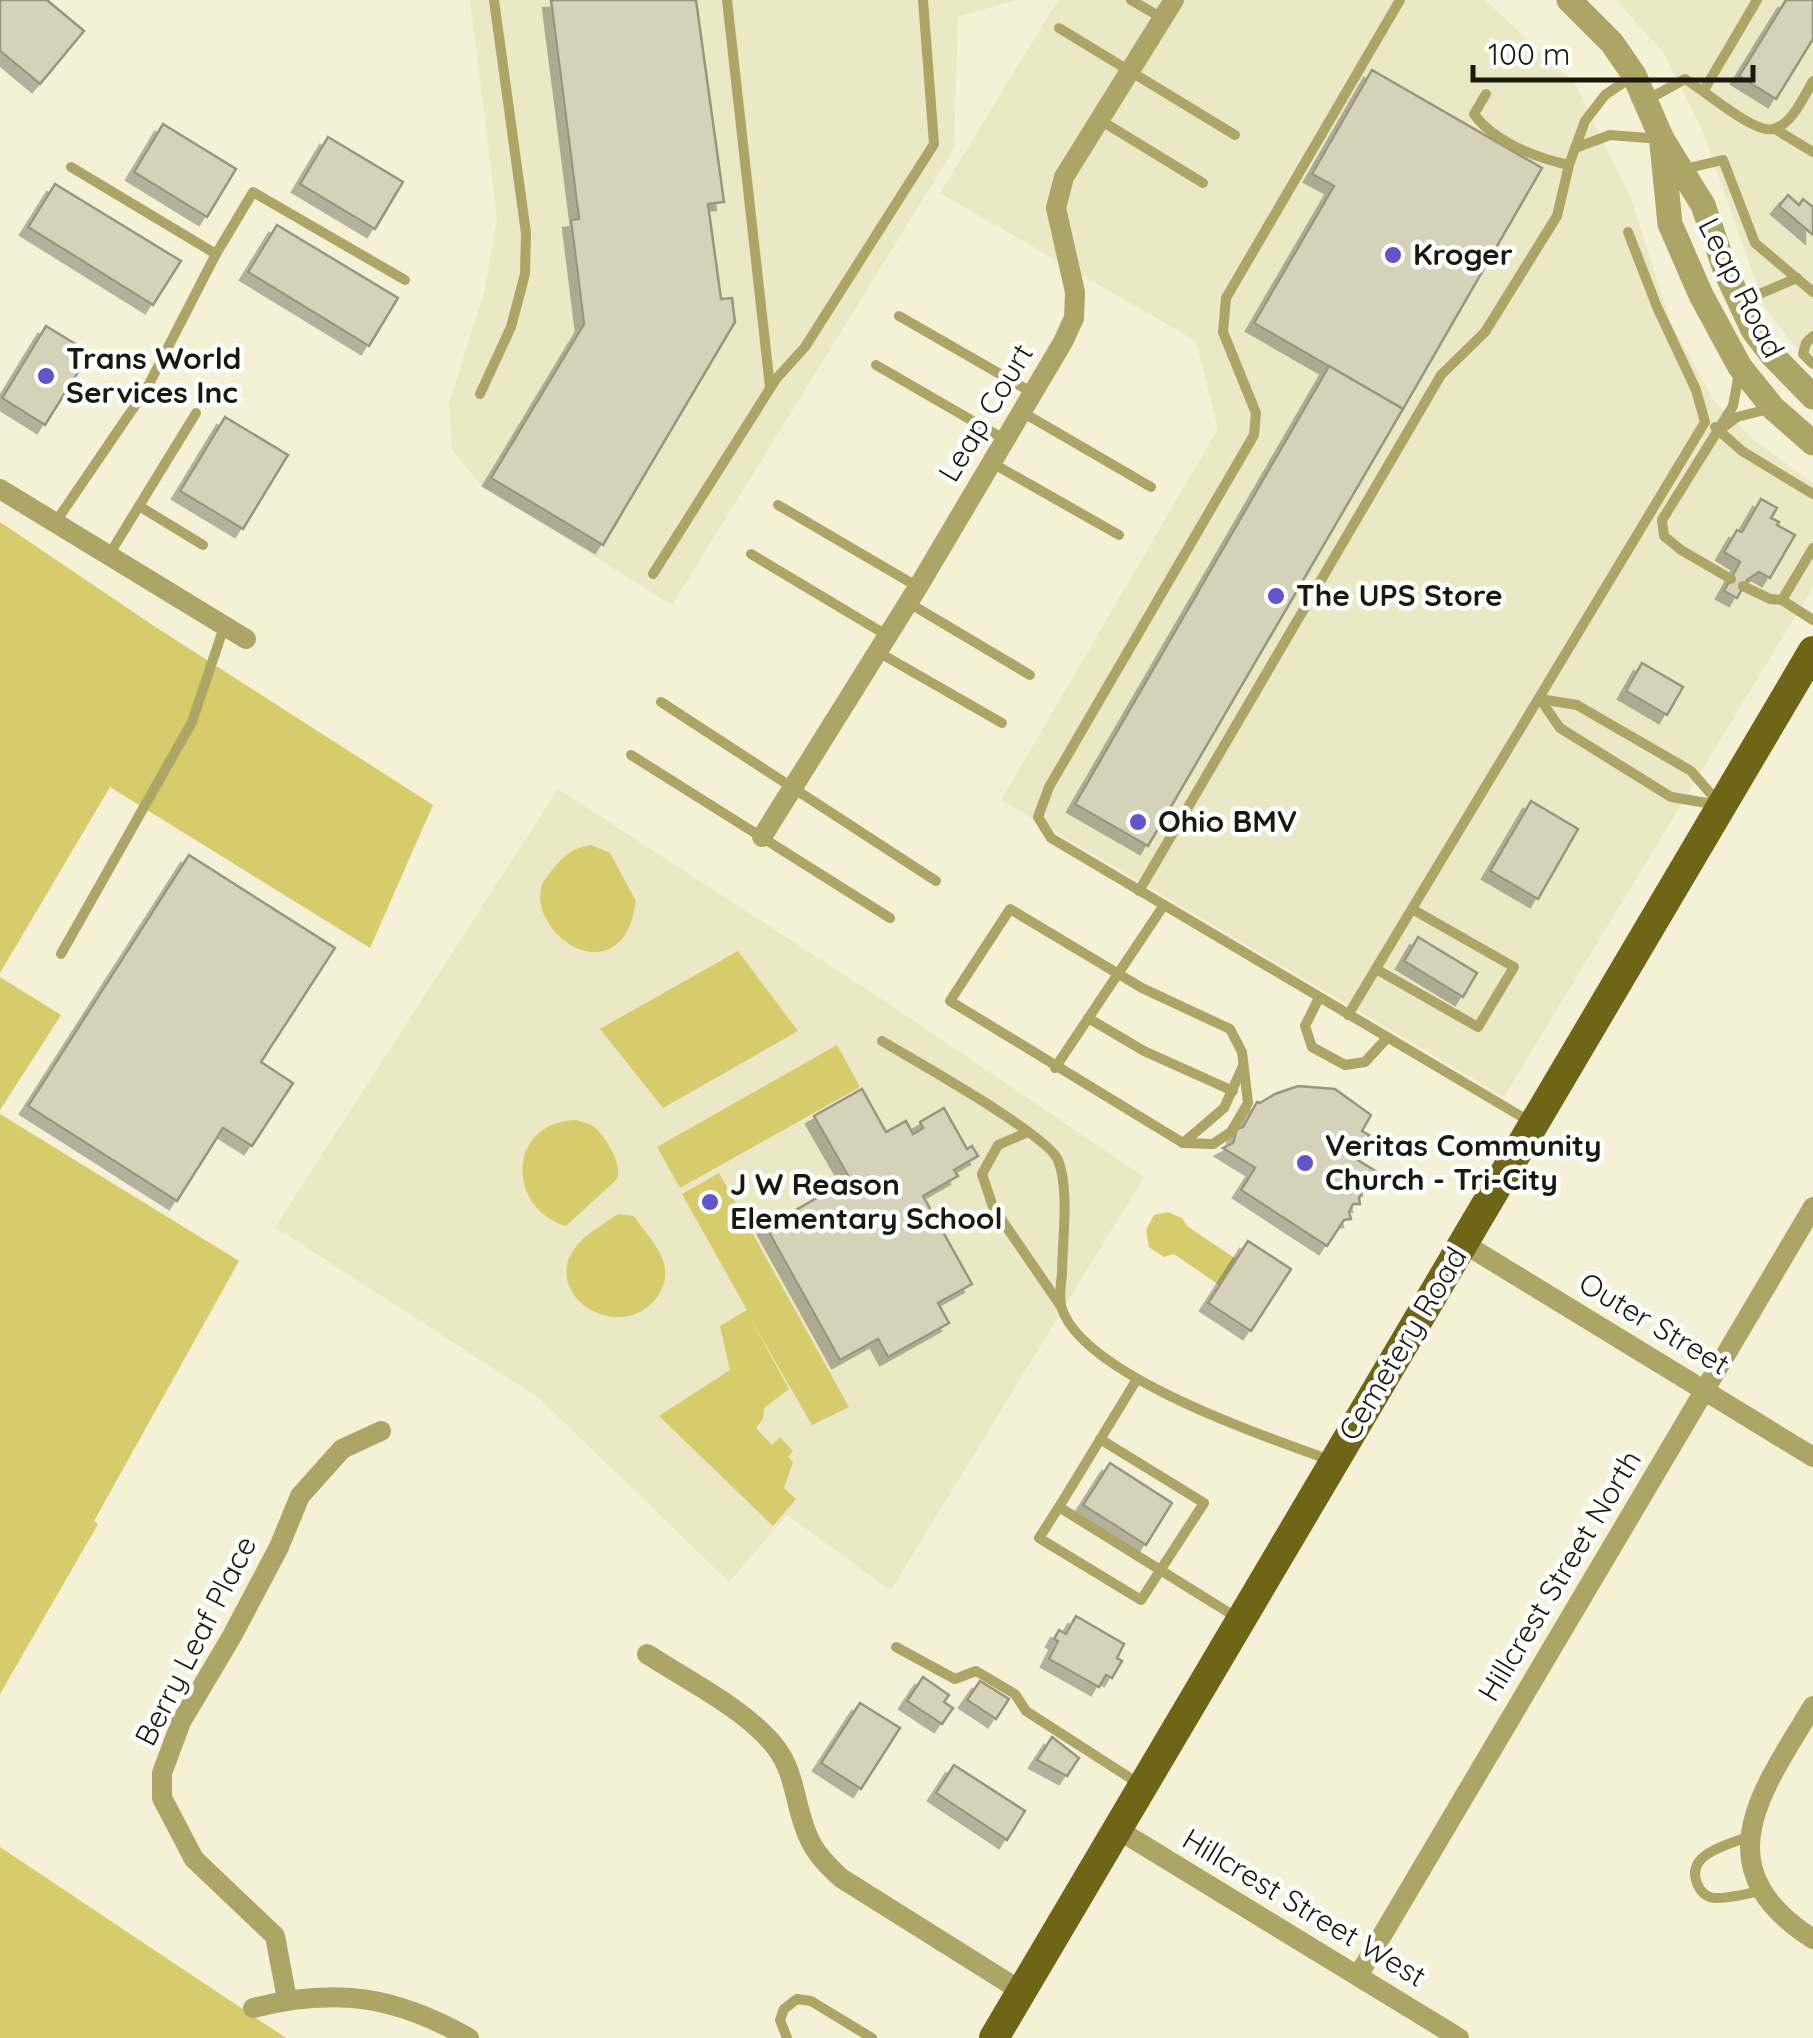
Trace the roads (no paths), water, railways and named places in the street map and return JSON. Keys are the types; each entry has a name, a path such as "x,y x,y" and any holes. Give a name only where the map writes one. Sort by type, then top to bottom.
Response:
{"main road":[{"name":"Cemetery Road","path":"995,2037 1813,651"}],"street":[{"name":"Leap Court","path":"762,837 913,595 1074,318 1074,292 1056,208 1064,177 1174,0"},
{"name":"Leap Road","path":"1569,0 1612,43 1634,76 1662,139 1703,205 1753,330 1813,397"},
{"name":"Leap Road","path":"1662,139 1670,224 1701,294 1740,367 1773,408 1813,443"},
{"path":"0,490 246,640"},
{"name":"Hillcrest Street North","path":"1358,1976 1813,1207"},
{"name":"Outer Street","path":"1463,1242 1813,1457"},
{"name":"Berry Leaf Place","path":"287,2000 275,1936 194,1859 162,1798 162,1774 180,1722 232,1636 300,1496 342,1449 382,1432"},
{"path":"647,1654 755,1725 778,1750 793,1781 807,1834 820,1859 841,1878 1021,1990"},
{"path":"1813,1706 1758,1802 1750,1836 1750,1854 1771,1908 1813,1940"},
{"name":"Hillcrest Street West","path":"1117,1829 1459,2038"},
{"path":"254,2008 326,1994 361,1997 404,2006 469,2038"}],"lane":[{"path":"480,394 512,327 526,274 526,233 494,0"},
{"path":"726,0 770,387"},
{"path":"654,574 770,387 805,347 934,144 923,0"},
{"path":"1131,0 1163,18"},
{"path":"1400,0 1226,298 1223,332 1256,413 1254,435 1049,787 1038,818 1051,838 1534,1124"},
{"path":"1704,90 1757,0"},
{"path":"1059,28 1236,135"},
{"path":"1139,891 1441,375 1485,332 1557,216 1585,121 1605,95 1634,76"},
{"path":"1645,101 1684,79 1757,128 1775,129 1813,152"},
{"path":"1775,129 1790,118 1813,81"},
{"path":"1486,94 1474,114 1482,125 1540,158 1569,165"},
{"path":"1100,120 1203,183"},
{"path":"1578,146 1610,135 1662,139"},
{"path":"1681,170 1723,160 1756,243 1813,292"},
{"path":"71,167 216,254"},
{"path":"56,524 147,388 216,254 253,192 405,280"},
{"path":"1348,1015 1704,422 1696,390 1657,307 1628,232"},
{"path":"1740,302 1796,278"},
{"path":"899,316 1033,393"},
{"path":"1813,336 1803,354 1813,364"},
{"path":"876,365 1004,439"},
{"path":"1731,579 1664,536 1662,520 1733,406 1740,367"},
{"path":"1720,429 1738,416 1773,408"},
{"path":"1021,412 1151,487"},
{"path":"109,556 196,413"},
{"path":"1704,422 1720,429 1742,451 1813,494"},
{"path":"991,463 1118,535"},
{"path":"139,506 203,545"},
{"path":"778,506 1030,675"},
{"path":"1782,600 1813,548"},
{"path":"751,554 1002,723"},
{"path":"1743,586 1770,599 1782,600 1813,620"},
{"path":"61,954 192,722 224,627"},
{"path":"1540,700 1560,728 1671,797 1721,806"},
{"path":"1540,700 1577,705 1691,771 1721,806"},
{"path":"661,702 936,881"},
{"path":"632,755 890,918"},
{"path":"1055,1068 1164,905"},
{"path":"1010,909 1117,974 1230,1030 1244,1062 1248,1104 1231,1132 1213,1144 1183,1144 950,1001 1010,909"},
{"path":"1376,969 1478,1027 1514,967 1412,909"},
{"path":"1320,998 1305,1026 1312,1047 1345,1065 1365,1062 1386,1038"},
{"path":"1088,1018 1144,1052 1233,1091"},
{"path":"882,1041 1028,1132 1058,1158 1064,1196 1061,1306"},
{"path":"1183,1144 1224,1108 1244,1062"},
{"path":"1028,1132 998,1145 982,1174 993,1206 1082,1338 1137,1379 1218,1420 1334,1462"},
{"path":"1100,1439 1204,1503 1141,1600 1039,1538 1059,1507 1100,1439 1137,1379"},
{"path":"1059,1507 1240,1620"},
{"path":"896,1647 955,1678 976,1671 1015,1694 1026,1712 1142,1786"},
{"path":"1750,1836 1707,1854 1698,1862 1696,1881 1702,1893 1713,1898 1762,1891"},
{"path":"787,2038 780,2020 784,2009 797,1999 811,2001 872,2038"}],"place":[{"name":"Kroger","path":"1393,255"},
{"name":"Trans World Services Inc","path":"46,376"},
{"name":"The UPS Store","path":"1276,596"},
{"name":"Ohio BMV","path":"1138,822"},
{"name":"Veritas Community Church - Tri-City","path":"1305,1163"},
{"name":"J W Reason Elementary School","path":"710,1202"}]}
